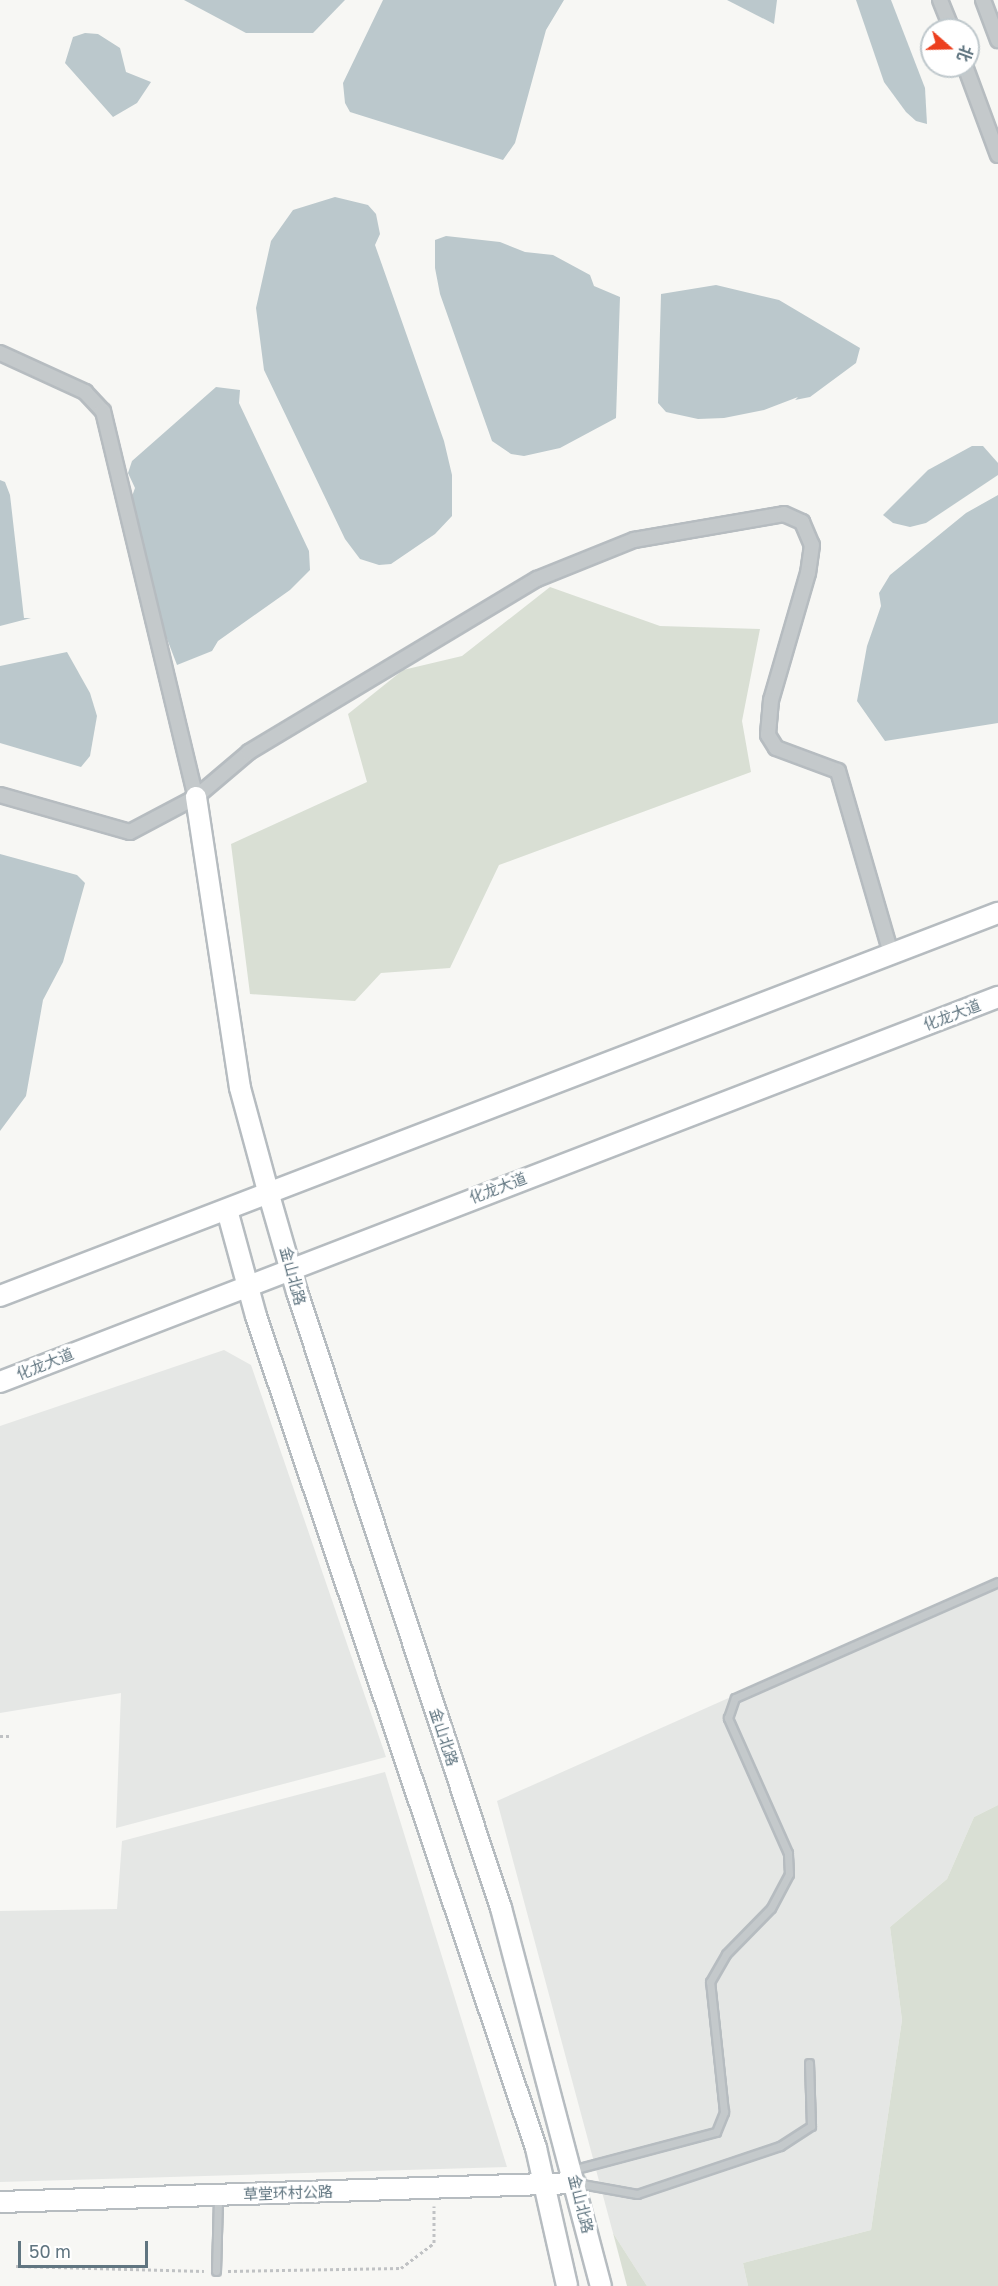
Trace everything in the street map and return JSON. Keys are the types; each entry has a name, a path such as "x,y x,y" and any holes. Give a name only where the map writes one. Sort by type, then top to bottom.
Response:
{"street":[{"path":"940,0 947,18"},
{"path":"983,0 998,40"},
{"path":"969,78 998,155"},
{"path":"0,353 85,392 103,411 196,797"},
{"path":"0,795 130,832 196,797 249,752 537,579 634,540 784,514 802,522 812,545 808,573 771,700 768,735 776,748 838,771 891,954"},
{"name":"金山北路","path":"196,797 240,1088 269,1195 292,1267 297,1292 501,1908 574,2176 601,2286"},
{"path":"0,1296 269,1195 998,913"},
{"name":"化龙大道","path":"0,1382 292,1267 998,997"},
{"name":"金山北路","path":"227,1210 246,1285 536,2148 567,2286"},
{"name":"草堂环村公路","path":"0,2202 545,2186 574,2176"}],"lane":[{"path":"574,2176 716,2132 724,2112 710,1982 726,1954 771,1908 789,1874 788,1853 728,1718 735,1698 998,1582"},
{"path":"574,2176 637,2194 780,2146 811,2126 809,2063"},
{"path":"216,2271 218,2195"}],"path":[{"path":"0,1736 9,1736"},
{"path":"16,2266 216,2271 401,2268 434,2243 434,2189"}],"shaded area":[{"path":"184,0 345,0 313,33 246,33"},
{"path":"383,0 564,0 546,30 515,143 503,160 350,112 345,103 343,83"},
{"path":"727,0 777,0 774,24"},
{"path":"856,0 891,0 925,88 927,124 916,121 906,112 884,82"},
{"path":"85,33 98,34 120,48 126,72 151,82 137,103 113,117 65,63 73,37"},
{"path":"335,197 368,205 376,214 380,234 375,245 444,441 452,475 452,516 435,534 391,564 379,565 360,559 345,539 264,370 256,308 271,241 293,210"},
{"path":"446,236 500,242 525,252 553,255 590,275 594,286 620,297 616,418 560,448 524,456 511,454 492,441 440,294 435,268 435,240"},
{"path":"716,285 779,300 860,348 856,363 810,397 795,400 798,397 764,410 724,418 698,419 666,412 658,403 661,294"},
{"path":"216,387 240,390 239,403 309,551 310,570 290,590 218,641 212,651 177,665 133,550 131,499 135,488 128,473 132,461"},
{"path":"972,446 983,446 998,463 998,475 926,523 910,527 893,523 883,515 928,470"},
{"path":"0,480 5,482 10,495 24,618 31,618 0,626"},
{"path":"998,495 998,723 885,741 857,701 867,646 881,606 879,593 890,575 966,513"},
{"path":"550,587 660,626 760,629 742,721 751,772 499,865 450,968 381,973 355,1001 250,994 231,844 367,782 348,714 403,670 462,656"},
{"path":"67,652 90,693 97,716 90,756 81,767 0,743 0,666"},
{"path":"0,854 77,875 85,883 63,962 43,1000 26,1096 0,1131"},
{"path":"224,1350 251,1365 386,1757 116,1828 121,1693 0,1713 0,1426"},
{"path":"998,1578 998,1805 974,1817 947,1879 890,1927 902,2020 871,2230 743,2263 748,2286 647,2286 613,2233 497,1801"},
{"path":"385,1772 507,2167 0,2182 0,1911 117,1909 122,1841"},
{"path":"998,1805 998,2286 748,2286 743,2263 871,2230 902,2020 890,1927 947,1879 974,1817"},
{"path":"613,2233 647,2286 627,2286"}]}
